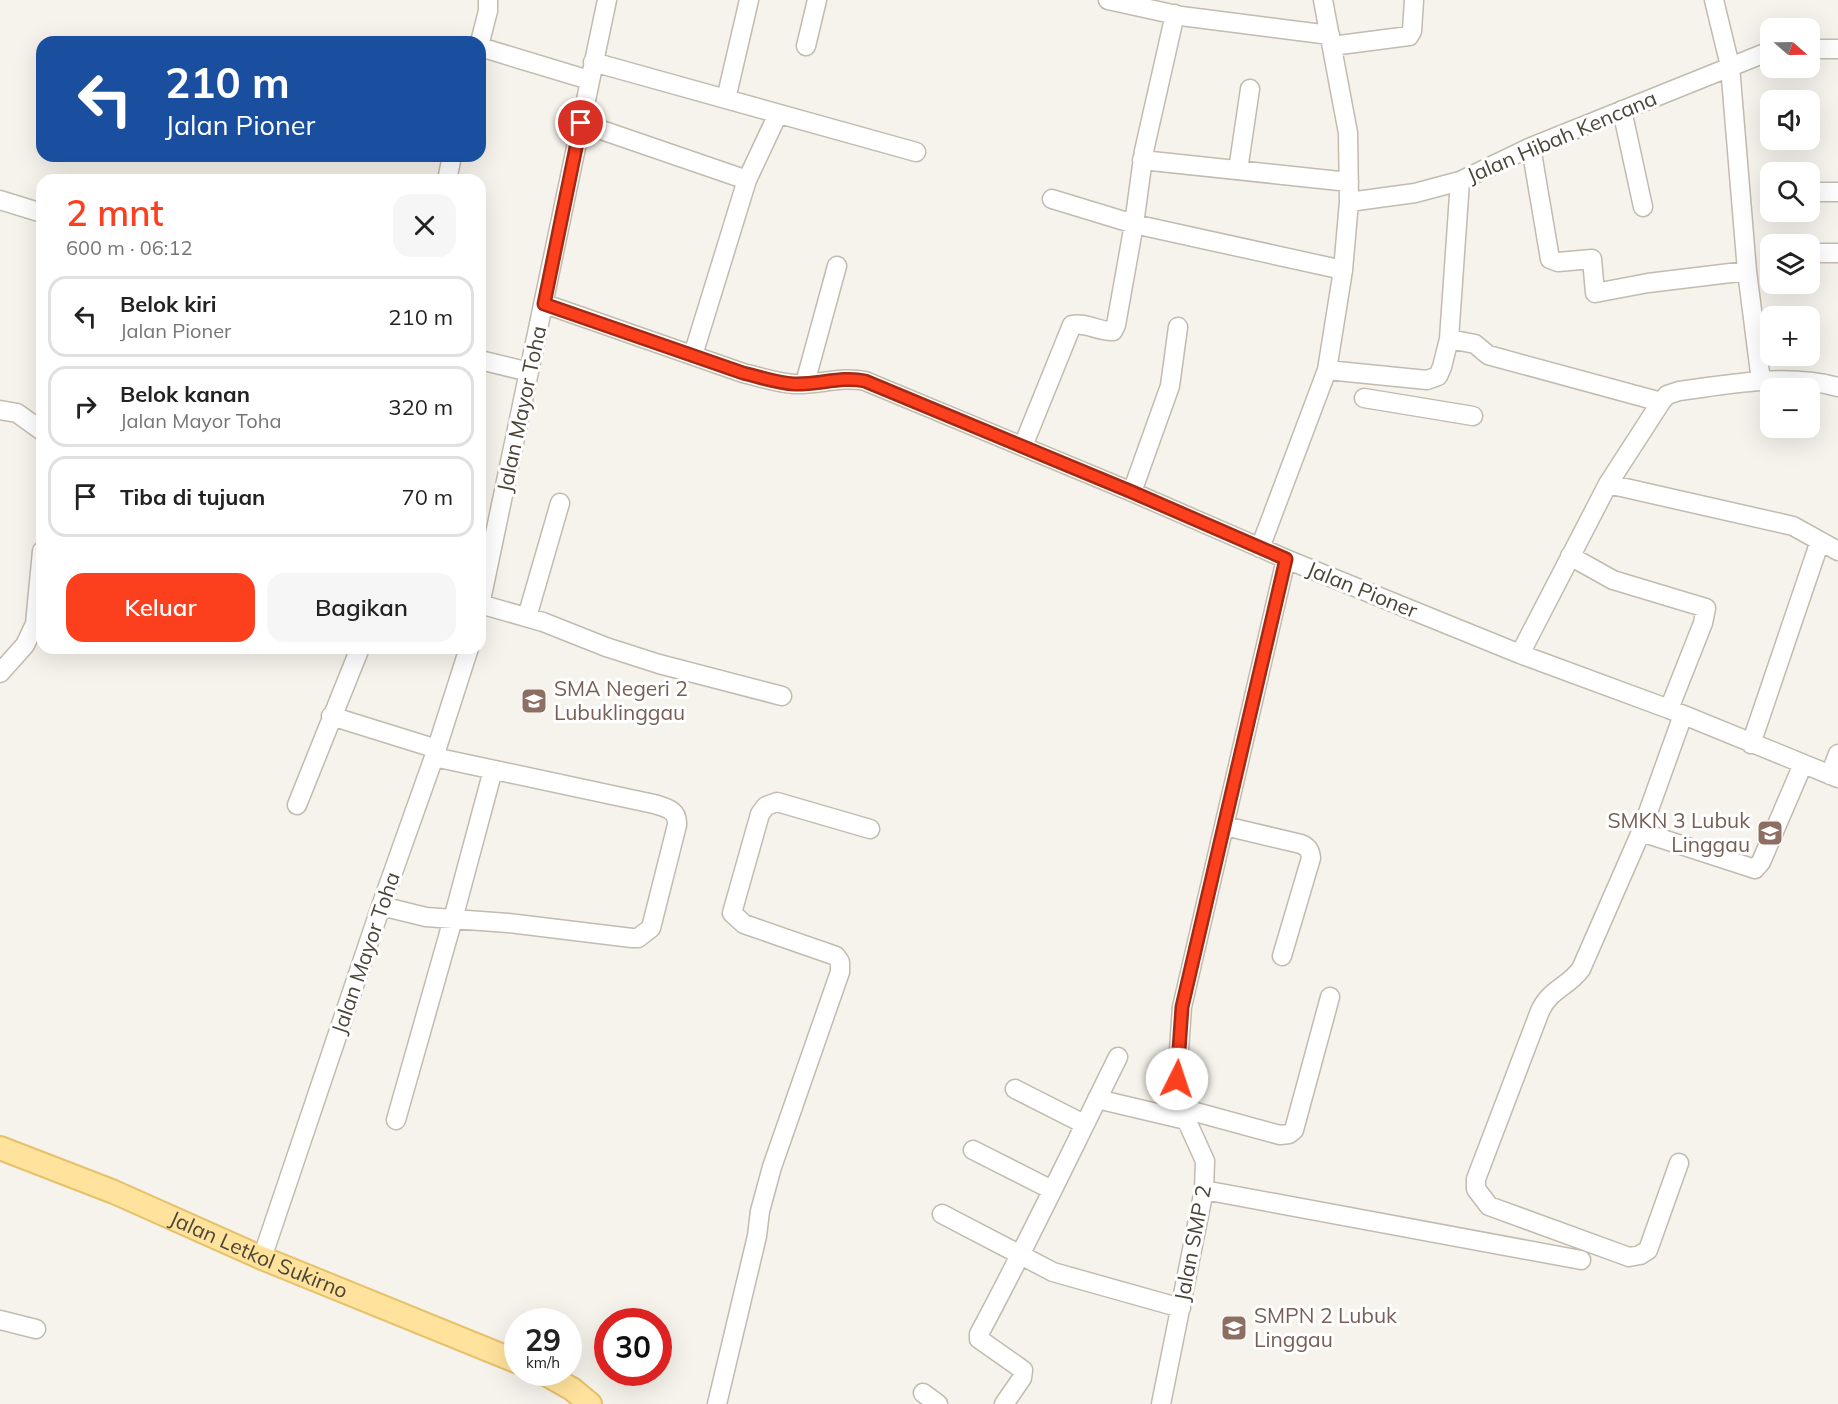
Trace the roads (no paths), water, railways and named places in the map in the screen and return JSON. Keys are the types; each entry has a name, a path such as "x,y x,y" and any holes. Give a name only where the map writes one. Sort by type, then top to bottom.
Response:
{"main road":[{"name":"Jalan Letkol Sukirno","path":"0,1148 114,1192 262,1258 504,1356"},
{"path":"567,1386 590,1404"}],"street":[{"path":"482,36 488,11 488,0"},
{"name":"Jalan Mayor Toha","path":"486,576 607,0"},
{"path":"726,99 749,0"},
{"path":"806,45 816,0"},
{"path":"1108,0 1331,41 1409,36 1413,31 1414,0"},
{"path":"1260,548 1327,370 1343,270 1349,202 1347,127 1323,0"},
{"path":"1714,0 1730,66 1747,271 1761,378"},
{"path":"1023,446 1072,325 1078,324 1113,331 1116,325 1134,224 1142,160 1175,14"},
{"path":"486,49 590,80"},
{"path":"1820,49 1838,49"},
{"name":"Jalan Hibah Kencana","path":"1349,202 1415,194 1460,181 1531,147 1760,55"},
{"path":"593,62 916,152"},
{"path":"1238,170 1250,89"},
{"path":"1623,110 1643,207"},
{"path":"693,355 747,180 778,114"},
{"path":"581,123 747,180"},
{"path":"1531,147 1550,259 1558,262 1593,260 1595,293 1747,271"},
{"path":"1142,160 1349,182"},
{"path":"1327,370 1427,381 1438,376 1449,339 1460,181"},
{"path":"1820,192 1838,192"},
{"path":"1052,199 1134,224 1343,270"},
{"path":"0,200 36,211"},
{"path":"806,383 837,266"},
{"name":"Jalan Pioner","path":"544,304 769,380 806,383 849,379 865,381 1286,559 1520,654 1676,712 1834,776"},
{"path":"1132,492 1170,386 1178,327"},
{"path":"1449,339 1475,344 1488,355 1661,402"},
{"path":"486,361 529,372"},
{"path":"1425,407 1427,381"},
{"path":"1520,654 1608,484 1667,395 1680,391 1760,381"},
{"path":"1820,383 1838,387"},
{"path":"1364,398 1473,416"},
{"path":"0,410 17,412 36,426"},
{"path":"1608,484 1756,519 1774,520 1793,526 1838,551"},
{"path":"527,617 560,502"},
{"path":"1751,744 1820,542"},
{"path":"1570,556 1613,579 1706,608 1641,832 1581,969 1574,978 1545,999 1539,1011 1476,1179 1476,1190 1489,1206 1629,1257 1640,1255 1648,1250 1679,1163"},
{"name":"Jalan SMP 2","path":"1161,1404 1204,1190 1205,1161 1184,1114 1177,1079 1182,1007 1286,559"},
{"path":"0,673 24,645 34,624 36,606"},
{"path":"486,606 527,617 659,664 782,696"},
{"path":"297,805 357,654"},
{"name":"Jalan Mayor Toha","path":"262,1258 381,906 436,753 467,654"},
{"path":"331,716 436,753 493,770 669,808 678,819 651,928 638,938 508,923 426,917 381,906"},
{"path":"1834,776 1838,754"},
{"path":"1641,832 1755,869 1761,862 1803,764"},
{"path":"396,1120 493,770"},
{"path":"717,1404 769,1178 840,972 840,962 836,957 744,924 732,913 760,814 766,806 777,802 870,829"},
{"path":"1225,826 1301,844 1307,846 1310,852 1311,858 1282,956"},
{"path":"1097,1099 1184,1114 1280,1135 1289,1134 1294,1130 1330,997"},
{"path":"1004,1404 1022,1378 1023,1370 979,1340 980,1334 1021,1257 1118,1057"},
{"path":"1015,1089 1084,1124"},
{"path":"973,1150 1052,1190"},
{"path":"1204,1190 1581,1260"},
{"path":"942,1214 1053,1272 1180,1308"},
{"path":"0,1320 36,1329"},
{"path":"923,1393 938,1404"}],"place":[{"name":"SMA Negeri 2 Lubuklinggau","path":"534,701"},
{"name":"SMKN 3 Lubuk Linggau","path":"1770,833"},
{"name":"SMPN 2 Lubuk Linggau","path":"1234,1328"}]}
